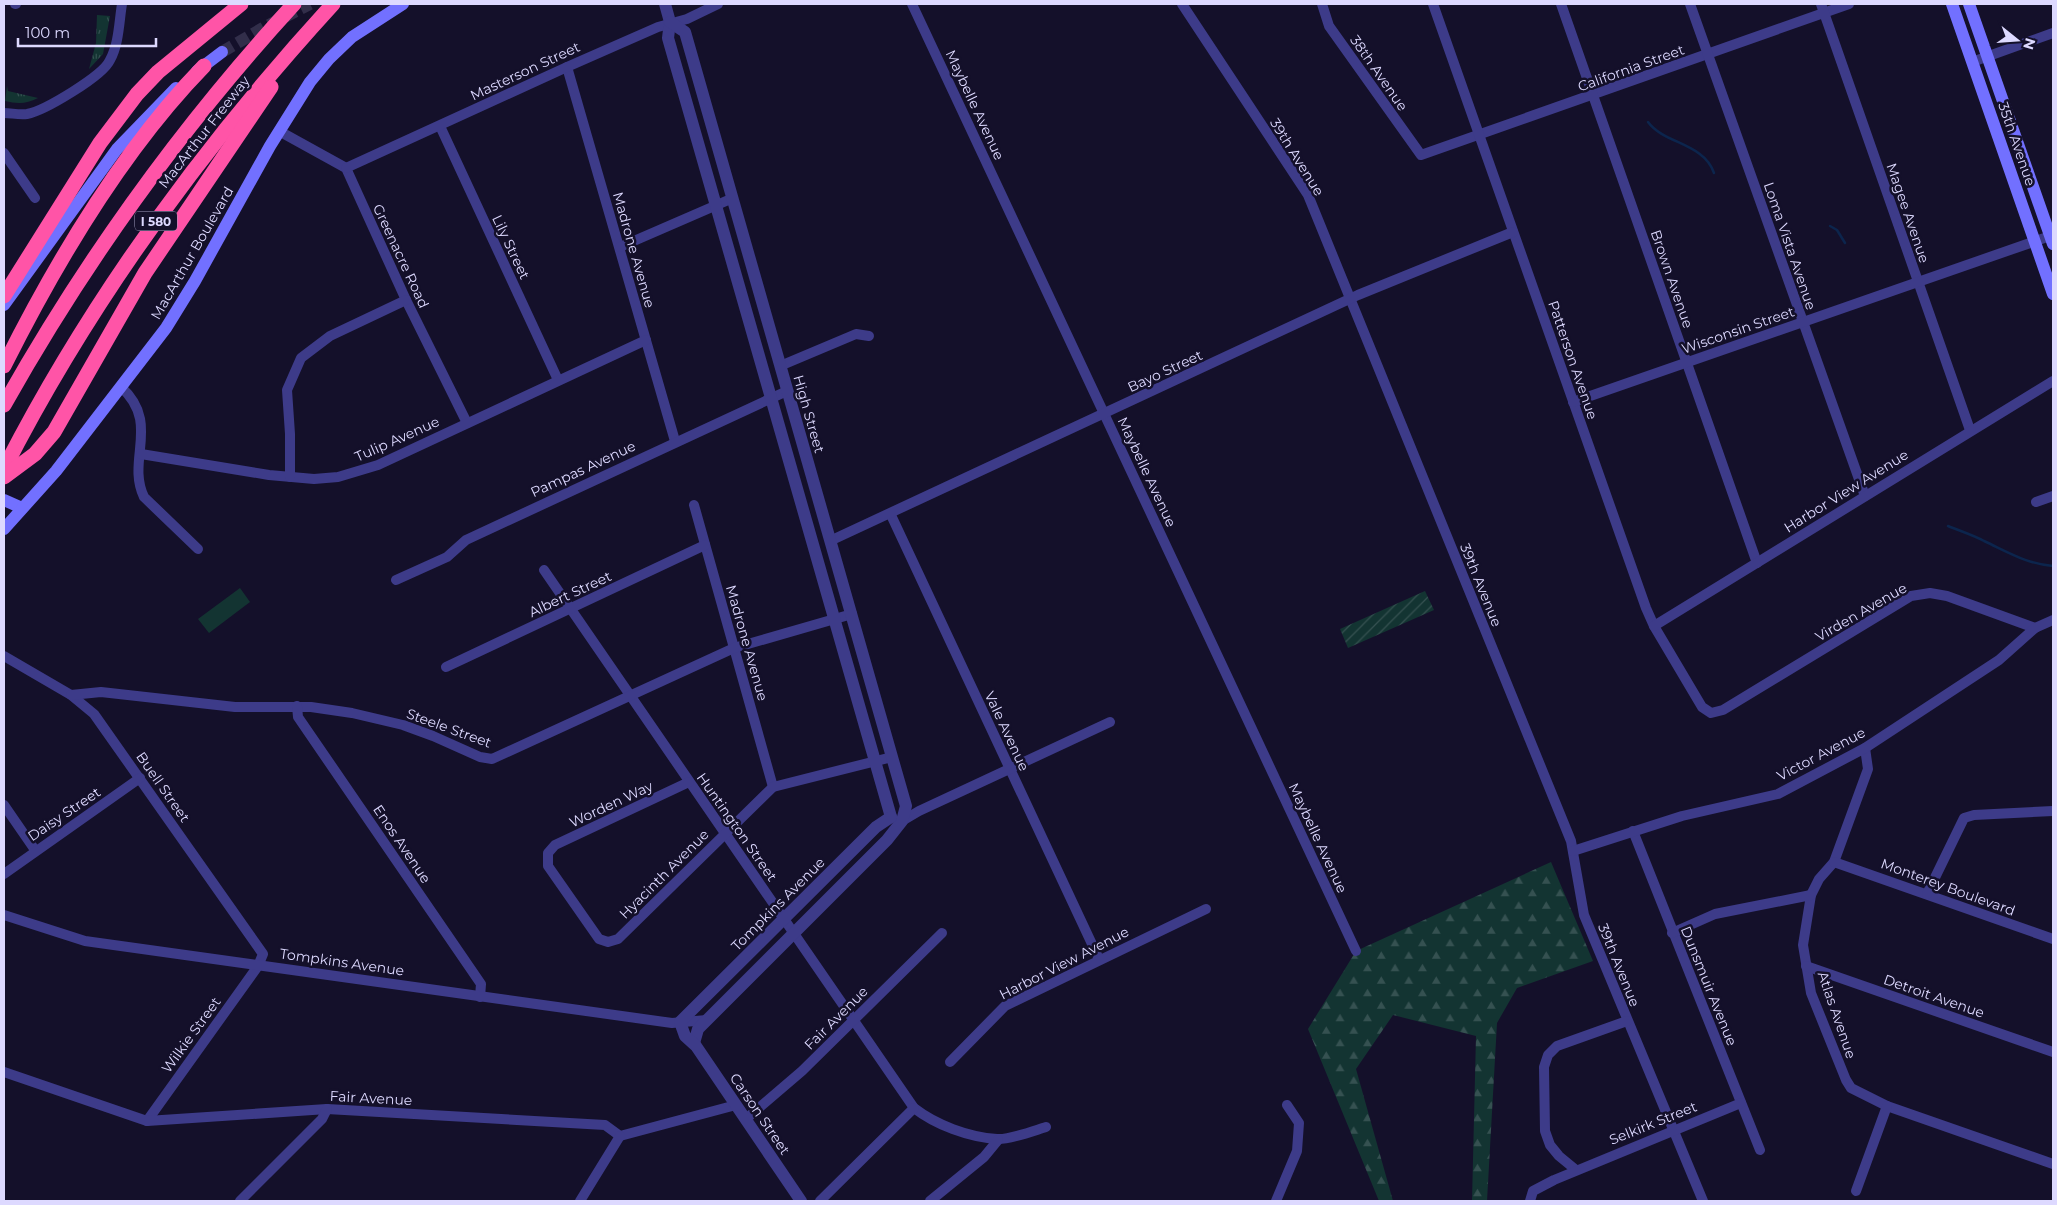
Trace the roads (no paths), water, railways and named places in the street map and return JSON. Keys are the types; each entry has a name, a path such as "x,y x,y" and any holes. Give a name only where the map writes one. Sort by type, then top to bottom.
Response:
{"highway":[{"path":"4,296 100,143 130,102 158,72 240,4"},
{"name":"MacArthur Freeway","path":"4,405 78,282 134,201 199,114 294,4"},
{"name":"MacArthur Freeway","path":"6,465 77,339 152,227 241,108 333,4"},
{"path":"4,477 35,454 54,432 164,242 312,26"},
{"path":"4,366 55,273 103,197 148,132 204,66"}],"main road":[{"name":"MacArthur Boulevard","path":"4,529 56,471 122,387 183,302 302,93 329,59 369,24 403,4"},
{"name":"35th Avenue","path":"1952,4 2053,294"},
{"name":"35th Avenue","path":"1969,4 2052,238"},
{"path":"4,305 118,149 158,105 222,52"},
{"path":"4,500 22,508"}],"street":[{"path":"4,113 28,114 40,109 96,77 105,69 114,54 122,4"},
{"name":"High Street","path":"665,4 670,22 668,38 717,204 770,397 876,761 897,819"},
{"name":"Masterson Street","path":"346,168 567,67 670,22 686,19 718,4"},
{"name":"Maybelle Avenue","path":"912,4 1356,951"},
{"name":"39th Avenue","path":"1182,4 1304,187 1573,851 1584,915 1703,1201"},
{"name":"38th Avenue","path":"1322,4 1330,26 1421,155"},
{"name":"Patterson Avenue","path":"1433,4 1654,626 1702,707 1711,713"},
{"name":"Brown Avenue","path":"1561,4 1758,563"},
{"name":"Loma Vista Avenue","path":"1690,4 1802,322 1866,496"},
{"name":"California Street","path":"1421,155 1708,55 1822,8 1849,4"},
{"name":"Magee Avenue","path":"1822,8 1970,430"},
{"name":"High Street","path":"670,22 685,32 787,391 832,540 906,806 897,819"},
{"path":"1972,62 2053,33"},
{"name":"Madrone Avenue","path":"567,67 675,441"},
{"name":"Lily Street","path":"440,126 558,380"},
{"path":"279,131 346,168"},
{"path":"4,153 36,198"},
{"name":"Greenacre Road","path":"346,168 406,300 467,423"},
{"path":"620,247 733,198"},
{"name":"Bayo Street","path":"832,540 891,515 1350,300 1513,232"},
{"name":"Wisconsin Street","path":"1573,402 2035,241 2052,238"},
{"path":"290,477 287,390 301,358 330,336 406,300"},
{"path":"780,366 856,334 869,336"},
{"name":"Tulip Avenue","path":"141,454 314,479 359,472 378,465 646,340"},
{"name":"Harbor View Avenue","path":"1654,626 1970,430 2053,381"},
{"path":"122,387 135,400 141,424 139,487 144,497 198,548"},
{"name":"Pampas Avenue","path":"396,580 447,557 466,540 675,441 787,391"},
{"path":"2036,502 2053,496"},
{"name":"Madrone Avenue","path":"694,505 773,787"},
{"name":"Vale Avenue","path":"891,515 1099,959"},
{"name":"Albert Street","path":"446,667 705,545"},
{"name":"Huntington Street","path":"544,570 569,610 726,832 914,1108 926,1117 950,1128 998,1140 1046,1127"},
{"name":"Virden Avenue","path":"1711,713 1723,710 1911,596 1930,593 1947,596 2035,628"},
{"name":"Steele Street","path":"71,695 101,692 235,707 297,706 352,713 379,719 433,736 480,757 492,759 509,753 629,695 734,648 852,614"},
{"name":"Victor Avenue","path":"1573,851 1682,816 1778,794 1865,748 1999,660 2035,628 2053,620"},
{"name":"Buell Street","path":"4,656 71,695 94,714 263,954 258,966"},
{"name":"Enos Avenue","path":"297,706 298,717 481,984 480,997"},
{"name":"Tompkins Avenue","path":"680,1022 785,920 876,827 919,810 1110,722"},
{"name":"Atlas Avenue","path":"1865,748 1868,770 1834,862 1819,879 1811,895 1803,945 1811,993 1846,1080 1856,1092 1887,1106 2053,1164"},
{"name":"Hyacinth Avenue","path":"548,853 548,866 599,939 608,942 618,939 773,787 892,757"},
{"name":"Daisy Street","path":"4,874 140,778"},
{"name":"Worden Way","path":"548,853 555,845 689,782"},
{"path":"4,805 36,850"},
{"path":"1928,894 1964,818 1974,814 2053,811"},
{"name":"Tompkins Avenue","path":"694,1043 698,1029 887,840 897,819"},
{"name":"Dunsmuir Avenue","path":"1633,832 1760,1150"},
{"name":"Monterey Boulevard","path":"1834,862 2053,939"},
{"path":"1672,933 1715,914 1811,895"},
{"name":"Harbor View Avenue","path":"950,1062 1005,1006 1206,908"},
{"name":"Tompkins Avenue","path":"4,915 86,941 480,997 680,1022 708,1020"},
{"name":"Fair Avenue","path":"746,1119 802,1071 942,933"},
{"name":"Wilkie Street","path":"147,1121 258,966"},
{"name":"Detroit Avenue","path":"1806,966 2053,1052"},
{"path":"1576,1170 1554,1150 1545,1131 1544,1067 1548,1055 1557,1046 1627,1021"},
{"path":"680,1022 685,1036 689,1042 694,1043"},
{"name":"Carson Street","path":"694,1043 801,1201"},
{"name":"Fair Avenue","path":"4,1072 147,1121 327,1109 605,1125 620,1136"},
{"name":"Selkirk Street","path":"1531,1196 1576,1170 1741,1103"},
{"path":"580,1201 620,1136 736,1105"},
{"path":"1276,1201 1297,1152 1299,1123 1287,1105"},
{"path":"1856,1191 1887,1106"},
{"path":"820,1201 914,1108"},
{"path":"240,1201 322,1119 327,1109"},
{"path":"930,1201 984,1157 998,1140"}],"waterway":[{"path":"1648,122 1664,135 1702,155 1714,173"},
{"path":"1830,226 1837,230 1845,243"},
{"path":"1948,526 2026,560 2053,566"}],"tunnel":[{"path":"222,52 310,4"}]}
